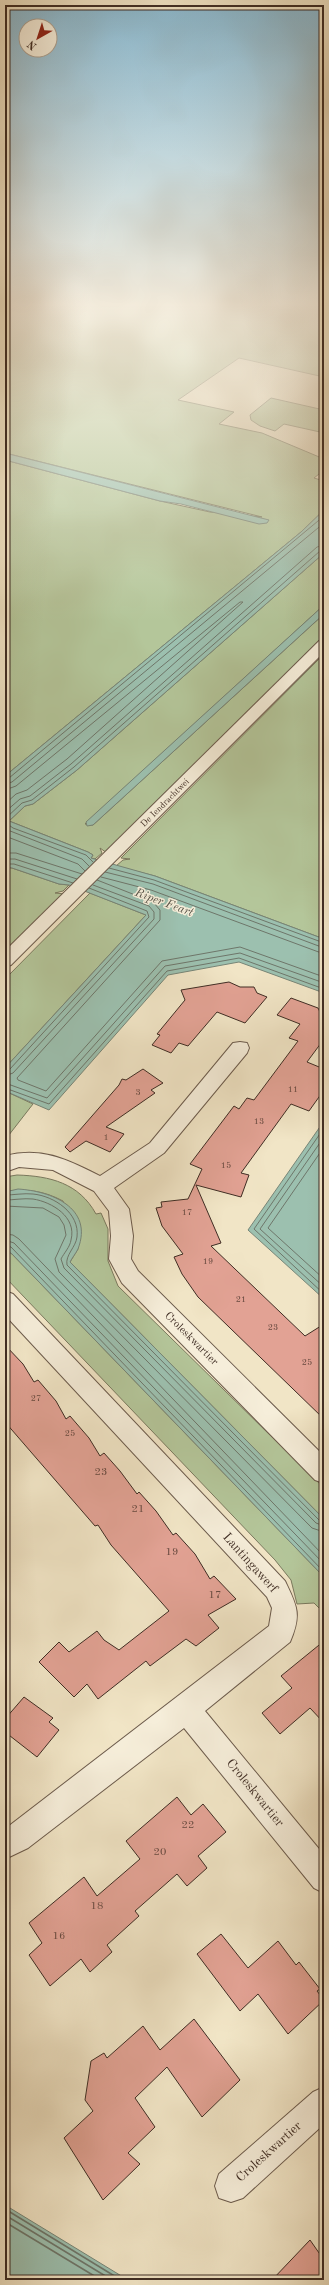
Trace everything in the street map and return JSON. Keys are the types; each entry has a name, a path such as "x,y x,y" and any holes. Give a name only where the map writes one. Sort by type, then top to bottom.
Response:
{"street":[{"name":"De Iendrachtwei","path":"5,961 324,644"},
{"path":"101,1186 156,1148 240,1048"},
{"name":"Croleskwartier","path":"5,1164 19,1160 57,1163 101,1186 120,1209 122,1236 120,1259 130,1277 324,1472"},
{"name":"Lantingawerf","path":"5,1300 276,1589 285,1608 281,1633 186,1709 18,1838 5,1845"},
{"name":"Croleskwartier","path":"186,1709 324,1878"},
{"name":"Croleskwartier","path":"231,2186 324,2103"}],"shaded area":[{"path":"5,409 218,409 234,412 219,424 262,433 324,459 324,470 314,478 324,481 324,510 301,532 5,776 5,460 160,501 210,512 262,517 5,453"},
{"path":"258,409 318,409 324,410 324,429 320,432 284,424 275,431 260,426 251,420 250,415"},
{"path":"324,553 324,605 85,824 93,825 324,614 324,638 107,853 100,848 102,853 95,859 91,858 93,855 88,852 9,821 25,806 33,804 77,770"},
{"path":"324,654 324,939 155,876 116,866 123,860 130,859 121,858"},
{"path":"5,867 59,884 69,885 63,891 55,893 65,894 5,954"},
{"path":"90,893 146,915 5,1068 5,979"},
{"path":"5,1091 33,1104 5,1140"},
{"path":"17,1175 41,1177 62,1183 81,1195 89,1203 96,1214 101,1213 108,1229 108,1261 118,1286 324,1488 324,1519 70,1262 78,1249 63,1201 35,1191 21,1190 5,1192 5,1177"},
{"path":"5,1249 12,1254 324,1577 324,1613 314,1603 297,1604 291,1580 275,1560 5,1277"}],"water":[{"path":"5,453 269,520 267,523 259,524 181,504 160,501 5,460"},
{"name":"Riper Feart","path":"324,510 324,553 77,770 33,804 25,806 9,821 88,852 93,855 91,858 155,876 324,939 324,993 239,962 168,975 49,1110 5,1091 5,1068 146,915 69,885 59,884 5,867 5,776 301,532"},
{"path":"324,605 324,614 93,825 87,826 86,822"},
{"path":"324,1121 324,1299 248,1230"},
{"path":"18,1189 43,1193 66,1204 74,1212 80,1222 81,1234 78,1249 70,1262 324,1519 324,1577 12,1254 5,1249 5,1192"},
{"path":"5,2205 128,2280 5,2280"}],"building":[{"path":"229,982 240,987 254,987 257,993 267,997 245,1023 217,1012 188,1046 179,1043 171,1053 152,1045 160,1035 157,1034 185,1000 181,990"},
{"path":"291,998 318,1008 320,1012 324,1012 324,1039 307,1062 324,1069 324,1090 309,1111 291,1104 241,1173 249,1175 241,1197 196,1185 221,1243 211,1246 305,1336 324,1324 324,1419 198,1297 182,1274 174,1257 183,1254 162,1226 156,1208 162,1207 161,1202 188,1199 202,1169 190,1164 234,1106 239,1109 247,1098 254,1100 298,1041 289,1038 300,1024 277,1015"},
{"path":"143,1069 163,1083 151,1090 155,1093 106,1127 124,1134 110,1152 86,1141 70,1152 65,1147 119,1085 122,1079 126,1080"},
{"path":"5,1345 23,1364 34,1382 38,1380 56,1401 66,1419 70,1416 89,1438 100,1456 104,1453 137,1494 139,1492 156,1511 173,1535 176,1533 195,1554 210,1579 214,1576 236,1599 208,1615 219,1628 196,1646 186,1639 150,1666 146,1661 98,1699 87,1684 74,1697 39,1662 59,1642 69,1652 97,1631 104,1640 119,1650 169,1611 111,1545 98,1525 95,1526 5,1422"},
{"path":"324,1641 324,1723 310,1708 280,1734 262,1713 292,1688 281,1676"},
{"path":"24,1697 53,1718 49,1722 59,1730 37,1757 5,1732 5,1719"},
{"path":"177,1797 191,1815 203,1804 226,1832 198,1856 207,1868 187,1886 177,1874 135,1911 139,1916 107,1945 112,1952 90,1972 81,1959 50,1986 29,1955 42,1943 29,1923 84,1877 97,1896 140,1859 126,1841"},
{"path":"221,1934 248,1968 278,1941 296,1965 299,1962 320,1989 317,1991 324,2000 288,2034 258,1994 240,2011 197,1954"},
{"path":"194,2019 240,2080 202,2117 167,2067 135,2098 155,2127 128,2153 140,2164 103,2200 64,2138 93,2111 85,2100 91,2061 104,2053 107,2058 143,2026 160,2050"},
{"path":"310,2240 324,2260 324,2280 272,2280"}]}
